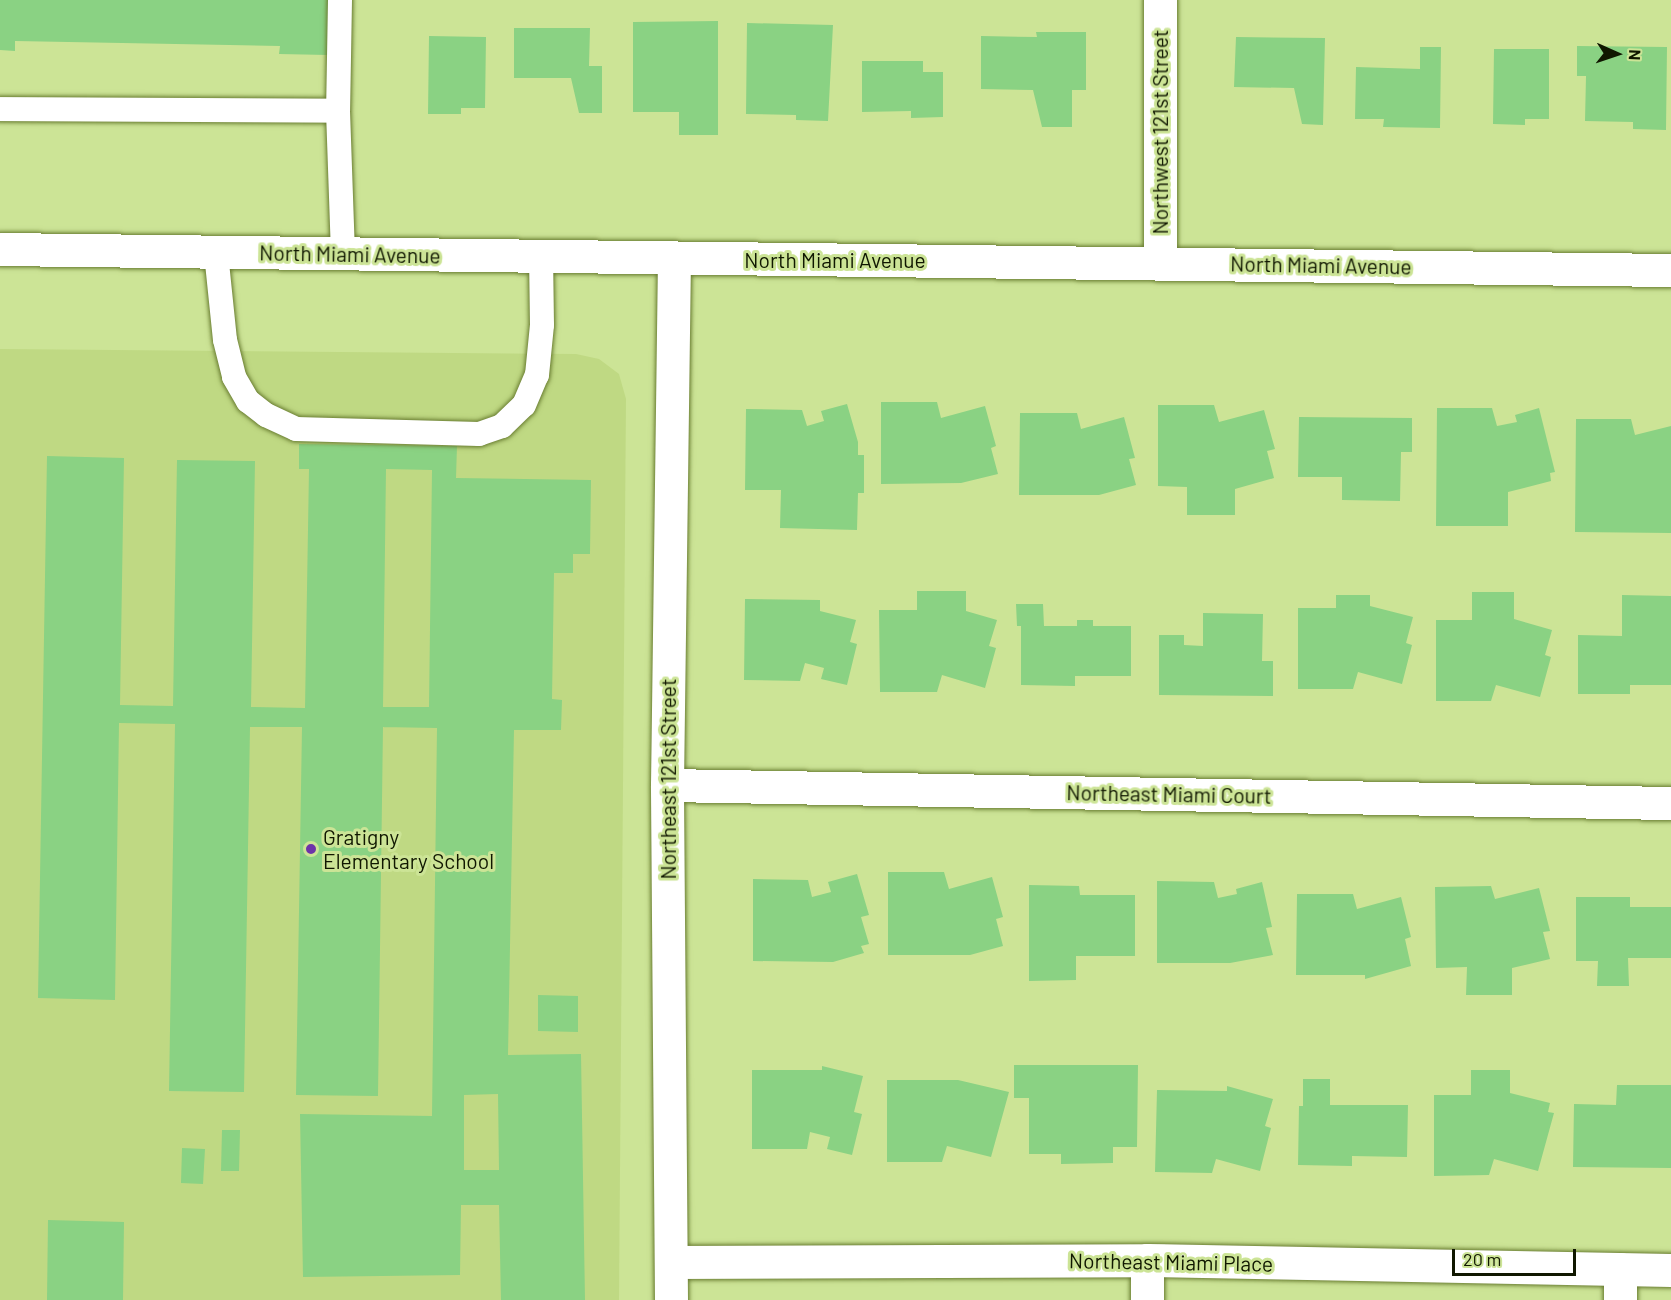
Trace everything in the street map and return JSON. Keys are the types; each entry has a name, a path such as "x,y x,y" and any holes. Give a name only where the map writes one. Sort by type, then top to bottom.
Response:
{"street":[{"name":"Northwest 121st Street","path":"1160,0 1160,263"},
{"name":"North Miami Avenue","path":"0,249 1671,270"},
{"name":"Northeast 121st Street","path":"671,1300 667,785 674,259"},
{"name":"Northeast Miami Court","path":"667,785 1671,803"},
{"name":"Northeast Miami Place","path":"670,1262 1147,1260 1620,1285 1671,1270"},
{"path":"1146,1300 1147,1260"}],"lane":[{"path":"340,0 338,111 343,254"},
{"path":"0,109 338,111"},
{"path":"216,253 225,340 234,377 248,400 266,415 296,429 479,434 502,426 524,405 537,375 542,325 541,256"}],"shaded area":[{"name":"Gratigny Elementary School","path":"0,349 576,354 599,359 619,374 626,399 619,1300 0,1300"}],"building":[{"path":"0,0 329,0 328,55 279,54 280,46 15,41 15,51 0,50"},
{"path":"718,21 718,135 679,135 679,112 633,112 633,22"},
{"path":"747,23 833,25 828,121 796,120 796,115 746,114"},
{"path":"514,28 590,28 589,66 602,66 602,113 579,113 571,78 514,78"},
{"path":"1036,32 1086,32 1086,90 1072,90 1072,127 1042,127 1033,90 981,89 981,36 1037,37"},
{"path":"429,36 486,37 485,108 461,108 461,114 428,114"},
{"path":"1236,37 1325,38 1323,125 1302,124 1294,88 1234,87"},
{"path":"1577,46 1667,47 1666,130 1633,129 1633,122 1585,121 1586,76 1577,76"},
{"path":"1420,47 1441,47 1440,128 1383,127 1384,119 1355,119 1356,67 1420,69"},
{"path":"1494,49 1549,49 1549,119 1525,119 1525,125 1493,124"},
{"path":"862,61 923,61 923,72 943,72 943,117 911,118 911,111 862,112"},
{"path":"881,402 937,402 941,418 985,406 996,446 991,448 998,474 961,483 881,484"},
{"path":"847,404 858,442 858,455 864,455 864,493 858,493 857,530 780,528 781,490 745,490 746,409 802,410 807,426 824,421 821,411"},
{"path":"1158,405 1214,405 1219,422 1264,410 1275,449 1267,451 1274,478 1235,489 1235,515 1187,515 1187,487 1158,486"},
{"path":"1437,408 1492,408 1497,426 1517,422 1515,415 1539,408 1555,472 1550,473 1551,481 1508,492 1508,526 1436,526"},
{"path":"1020,413 1077,413 1081,429 1124,417 1135,458 1129,459 1136,485 1099,495 1019,495"},
{"path":"1299,417 1412,418 1412,452 1401,452 1400,501 1342,500 1342,477 1298,477"},
{"path":"1576,419 1631,419 1635,435 1671,426 1671,533 1575,532"},
{"path":"299,444 457,446 456,478 591,480 590,554 573,554 573,573 554,573 552,699 562,700 561,730 514,730 508,1055 581,1054 585,1300 501,1300 499,1205 461,1205 460,1275 303,1277 300,1114 432,1116 437,728 383,727 378,1096 296,1095 302,727 250,727 244,1092 169,1091 175,724 119,723 115,1000 38,998 47,456 124,458 120,705 173,706 177,460 255,461 251,707 305,708 309,469 299,469","holes":["386,469 432,470 429,707 383,707","498,1094 499,1170 464,1170 464,1095"]},
{"path":"917,591 966,591 966,611 997,620 989,646 996,648 985,688 942,675 937,692 880,692 879,610 917,610"},
{"path":"1472,592 1514,592 1514,619 1552,630 1545,655 1551,657 1540,697 1496,685 1491,701 1436,701 1436,620 1472,620"},
{"path":"1336,595 1370,595 1370,606 1413,617 1406,643 1412,645 1402,684 1358,672 1353,689 1298,689 1298,608 1336,608"},
{"path":"1622,595 1671,596 1671,685 1630,685 1630,694 1578,694 1578,635 1622,636"},
{"path":"745,599 820,600 820,611 856,620 850,642 857,644 847,685 821,679 824,668 805,663 800,681 744,680"},
{"path":"1016,604 1043,604 1044,626 1077,626 1077,620 1093,620 1093,626 1131,626 1131,676 1075,676 1075,686 1021,685 1021,626 1017,626"},
{"path":"1203,613 1263,614 1262,661 1273,661 1273,696 1159,695 1159,635 1184,635 1184,645 1203,646"},
{"path":"888,872 944,872 949,889 992,877 1003,917 996,919 1003,946 970,955 888,955"},
{"path":"857,874 869,915 861,917 869,944 861,946 864,953 833,962 753,961 753,879 808,880 812,897 831,892 828,882"},
{"path":"1157,881 1214,882 1218,898 1237,894 1236,889 1262,882 1272,927 1266,928 1273,955 1230,963 1157,963"},
{"path":"1029,885 1079,886 1080,895 1135,895 1135,956 1076,956 1076,980 1029,981"},
{"path":"1491,886 1495,899 1539,888 1550,931 1543,932 1550,959 1512,968 1512,995 1466,995 1467,967 1436,968 1435,887"},
{"path":"1297,894 1353,894 1357,909 1401,897 1411,937 1405,939 1411,966 1365,979 1365,975 1296,975"},
{"path":"1576,897 1630,897 1630,907 1671,907 1671,958 1628,958 1629,986 1597,986 1598,961 1576,961"},
{"path":"538,995 578,996 578,1032 538,1031"},
{"path":"1014,1065 1138,1065 1137,1147 1113,1147 1113,1163 1061,1164 1061,1154 1029,1154 1029,1098 1014,1098"},
{"path":"822,1066 863,1076 854,1112 862,1114 852,1155 827,1149 830,1137 810,1132 807,1149 752,1149 752,1070 822,1070"},
{"path":"1471,1070 1510,1070 1510,1093 1550,1103 1548,1112 1554,1113 1538,1171 1494,1159 1489,1175 1434,1176 1434,1095 1471,1095"},
{"path":"1303,1079 1330,1079 1330,1105 1408,1105 1407,1157 1352,1156 1352,1166 1298,1165 1299,1106 1303,1106"},
{"path":"887,1080 958,1080 1009,1092 991,1157 947,1146 942,1162 887,1162"},
{"path":"1617,1085 1671,1085 1671,1168 1573,1167 1574,1104 1616,1105"},
{"path":"1227,1086 1273,1099 1265,1126 1271,1128 1260,1171 1216,1159 1212,1173 1155,1172 1157,1090 1227,1091"},
{"path":"222,1130 240,1130 239,1171 221,1171"},
{"path":"182,1148 205,1149 203,1184 181,1183"},
{"path":"48,1220 124,1222 123,1300 47,1300"}],"place":[{"name":"Gratigny Elementary School","path":"311,849"}]}
